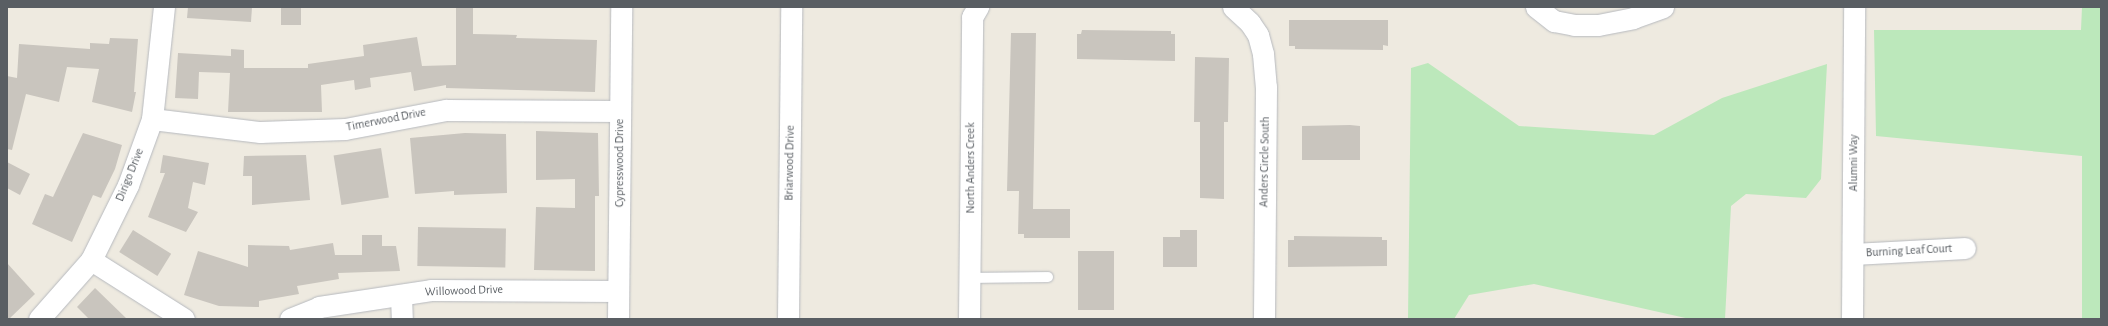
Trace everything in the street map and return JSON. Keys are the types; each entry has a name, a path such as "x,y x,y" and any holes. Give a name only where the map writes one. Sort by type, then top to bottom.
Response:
{"street":[{"name":"Dirigo Drive","path":"39,319 91,260 128,185 152,119 164,7"},
{"name":"Cypresswood Drive","path":"618,319 622,180 620,111 621,7"},
{"name":"Briarwood Drive","path":"788,319 791,7"},
{"path":"1536,7 1554,21 1574,25 1598,25 1633,18 1663,7"},
{"name":"Alumni Way","path":"1852,319 1854,254 1854,7"},
{"name":"Anders Circle South","path":"1237,9 1258,35 1266,87 1264,319"},
{"name":"North Anders Creek","path":"969,319 975,12"},
{"name":"Timerwood Drive","path":"152,119 260,132 345,129 446,110 620,111"},
{"name":"Burning Leaf Court","path":"1854,254 1965,248"},
{"path":"91,260 184,319"},
{"name":"Willowood Drive","path":"290,319 319,307 431,290 618,291"},
{"path":"401,295 402,319"}],"lane":[{"path":"970,278 1048,277"}],"green space":[{"path":"2082,7 2101,7 2101,319 2082,319 2082,156 1876,136 1874,30 2081,30"},
{"path":"1428,63 1519,126 1654,135 1722,98 1827,64 1821,179 1806,198 1746,194 1731,206 1725,319 1690,319 1534,284 1469,295 1454,319 1408,319 1411,68"}],"building":[{"path":"188,7 252,7 251,22 187,18"},
{"path":"281,7 301,7 301,25 281,25"},
{"path":"456,7 473,7 473,34 517,35 516,38 597,40 595,92 446,88 446,85 414,91 411,72 370,78 371,87 355,90 354,80 321,85 322,112 228,112 230,73 199,72 198,99 175,98 178,53 231,56 231,49 244,50 244,68 308,68 308,64 364,56 363,45 417,37 422,66 456,65"},
{"path":"1289,20 1388,20 1388,46 1383,45 1383,50 1295,49 1295,46 1289,46"},
{"path":"1082,30 1171,31 1171,34 1175,34 1175,61 1077,59 1077,34 1081,34"},
{"path":"1011,33 1036,33 1033,209 1070,209 1070,238 1024,238 1024,234 1018,234 1019,191 1007,191"},
{"path":"110,38 138,39 134,92 136,92 132,112 92,102 99,69 67,67 59,102 26,94 12,150 7,149 7,76 17,78 19,44 90,49 90,43 109,44"},
{"path":"1195,57 1229,58 1228,122 1224,122 1224,199 1200,198 1200,122 1194,122"},
{"path":"1302,126 1360,126 1360,160 1302,160"},
{"path":"536,131 598,133 599,196 595,196 595,271 534,270 536,207 575,208 575,179 536,180"},
{"path":"83,133 122,145 115,169 101,198 93,195 72,242 32,224 45,194 53,197"},
{"path":"465,133 506,134 507,193 454,195 454,191 415,194 410,138"},
{"path":"381,148 389,197 341,205 334,156"},
{"path":"163,155 209,163 205,185 193,182 188,208 198,212 186,232 148,217 165,173 160,173"},
{"path":"306,155 310,200 252,205 252,176 243,176 244,156"},
{"path":"7,162 30,174 20,195 7,188"},
{"path":"418,227 506,229 505,268 417,266"},
{"path":"133,230 171,254 157,276 119,252"},
{"path":"1180,230 1197,230 1197,267 1163,267 1163,237 1180,237"},
{"path":"362,235 382,235 382,246 396,246 400,271 338,273 339,279 297,286 299,294 259,301 259,307 219,306 184,295 198,251 248,267 248,245 289,246 290,250 333,243 335,255 362,255"},
{"path":"1294,236 1382,237 1382,240 1387,240 1387,266 1288,267 1288,240 1294,240"},
{"path":"1078,251 1114,251 1114,310 1078,310"},
{"path":"7,263 35,294 9,319 7,319"},
{"path":"95,288 127,319 89,319 77,307"}]}
